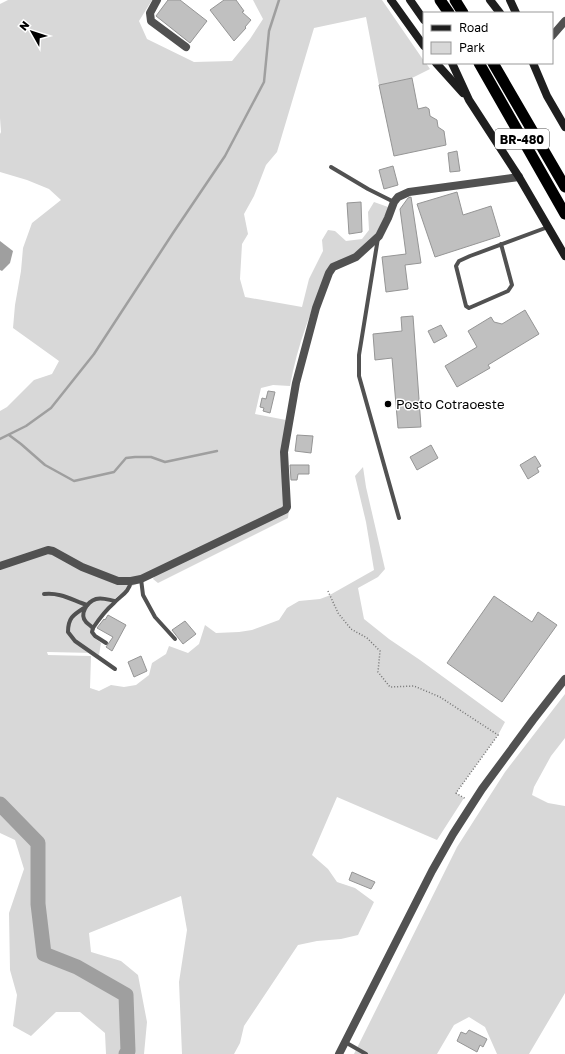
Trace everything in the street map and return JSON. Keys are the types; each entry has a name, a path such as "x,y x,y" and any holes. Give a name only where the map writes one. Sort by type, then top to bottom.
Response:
{"highway":[{"path":"440,0 448,12"},
{"path":"454,0 462,12"},
{"name":"BR-480","path":"480,64 565,214"},
{"name":"BR-480","path":"494,64 565,187"}],"main road":[{"path":"391,0 423,45"},
{"path":"410,0 423,19"},
{"path":"490,0 499,12"},
{"path":"510,0 516,12"},
{"path":"437,64 469,100"},
{"path":"452,64 469,100 519,177 565,256"},
{"path":"533,64 547,96 565,127"}],"street":[{"path":"157,0 150,13 151,21 186,47"},
{"path":"553,35 565,21"},
{"path":"0,566 48,550 82,567 118,582 131,581 141,579 285,510 287,507 284,452 296,383 316,308 329,274 334,267 356,258 379,236 394,202 398,197 409,192 519,177"},
{"path":"339,1054 432,871 453,834 533,720 565,679"}],"lane":[{"path":"332,167 368,189 394,202"},
{"path":"501,244 512,284 508,291 469,308 466,306 456,266 459,261 501,244 548,227"},
{"path":"379,236 359,355 359,376 399,518"},
{"path":"141,579 143,595 155,617 174,639"},
{"path":"106,643 95,636 92,632 115,602 127,592 130,588 131,581"},
{"path":"44,594 56,593 85,607"},
{"path":"115,602 103,598 96,599 75,613 68,622 68,632 75,641 115,669"},
{"path":"85,607 83,616 85,622 94,628"},
{"path":"345,1042 366,1054"}],"path":[{"path":"328,591 338,613 351,629 367,638 380,651 378,672 390,687 414,686 440,697 498,735 456,793 473,804"}],"green space":[{"path":"8,0 152,0 139,21 147,39 194,62 232,61 250,39 263,19 253,0 382,0 423,60 423,64 427,64 430,69 412,78 379,85 366,17 314,28 277,152 266,165 254,196 244,214 248,234 242,244 240,279 245,297 302,307 309,279 323,251 322,240 328,230 335,231 346,241 362,239 369,230 368,212 374,202 388,207 386,217 376,234 356,254 330,267 306,325 290,386 273,385 261,388 255,414 286,420 288,518 158,583 153,579 154,577 132,586 114,599 96,621 93,637 101,643 99,655 95,653 47,652 48,655 91,656 90,688 99,691 111,685 124,687 136,685 149,675 152,663 166,654 169,646 188,653 199,644 205,625 216,633 252,630 279,620 287,608 299,601 320,599 328,596 374,570 366,522 355,476 363,467 366,487 385,569 378,577 358,588 364,619 389,639 505,722 498,735 456,793 464,798 437,840 337,797 312,855 328,869 337,882 355,888 374,902 358,935 298,945 244,1026 240,1043 234,1054 182,1054 179,982 187,930 181,896 89,933 91,952 121,961 138,975 147,1022 144,1054 106,1054 105,1033 80,1012 56,1012 31,1036 13,1026 17,995 10,970 9,913 24,869 15,840 0,833 0,411 7,407 34,380 52,374 59,361 13,328 23,248 32,223 61,200 49,189 27,180 0,172 0,4"},
{"path":"565,694 565,738 551,756 534,787 532,795 548,803 565,806 565,993 529,1054 497,1054 485,1027 469,1017 454,1025 437,1054 354,1054 457,847 505,772"}],"shaded area":[{"path":"0,241 13,251 10,263 2,271 0,270"}],"building":[{"path":"168,0 180,0 207,21 190,43 156,16"},
{"path":"224,0 236,0 244,11 242,12 251,20 234,41 210,10"},
{"path":"412,78 418,109 426,107 429,109 430,116 437,120 438,127 444,131 446,145 394,156 379,85"},
{"path":"457,151 460,171 450,172 448,153"},
{"path":"393,166 398,185 384,189 379,170"},
{"path":"457,192 463,215 491,206 500,236 435,257 417,204"},
{"path":"411,197 421,263 405,265 408,289 386,292 382,257 406,254 400,209 408,198"},
{"path":"361,202 362,232 349,234 347,203"},
{"path":"525,310 539,334 488,365 490,368 457,387 445,366 477,347 468,331 491,317 494,322 502,324"},
{"path":"413,316 421,427 398,428 392,358 375,360 373,334 402,331 401,317"},
{"path":"441,325 447,336 434,343 428,331"},
{"path":"268,391 275,392 270,413 263,411 264,408 260,407 262,398 266,399"},
{"path":"297,435 313,436 311,453 295,451"},
{"path":"431,445 438,458 417,470 410,457"},
{"path":"535,456 541,466 537,468 539,472 528,479 520,465"},
{"path":"290,465 309,465 309,474 298,474 297,480 291,480"},
{"path":"494,596 532,622 538,612 557,625 502,702 447,663"},
{"path":"108,615 126,625 112,651 106,647 113,637 97,628"},
{"path":"185,621 196,634 183,644 172,630"},
{"path":"141,656 147,671 134,677 128,662"},
{"path":"352,872 375,882 371,889 349,880"},
{"path":"469,1030 487,1039 483,1047 480,1045 477,1052 457,1041 461,1032 466,1034"}],"waterway":[{"path":"0,439 26,426 51,408 94,354 225,156 264,82 269,31 279,0"},
{"path":"9,435 45,465 74,481 114,472 126,458 151,457 165,462 217,451"},
{"path":"0,804 38,843 38,904 44,954 77,967 126,995 128,1051 126,1054"}],"place":[{"name":"Posto Cotraoeste","path":"388,404"}]}
